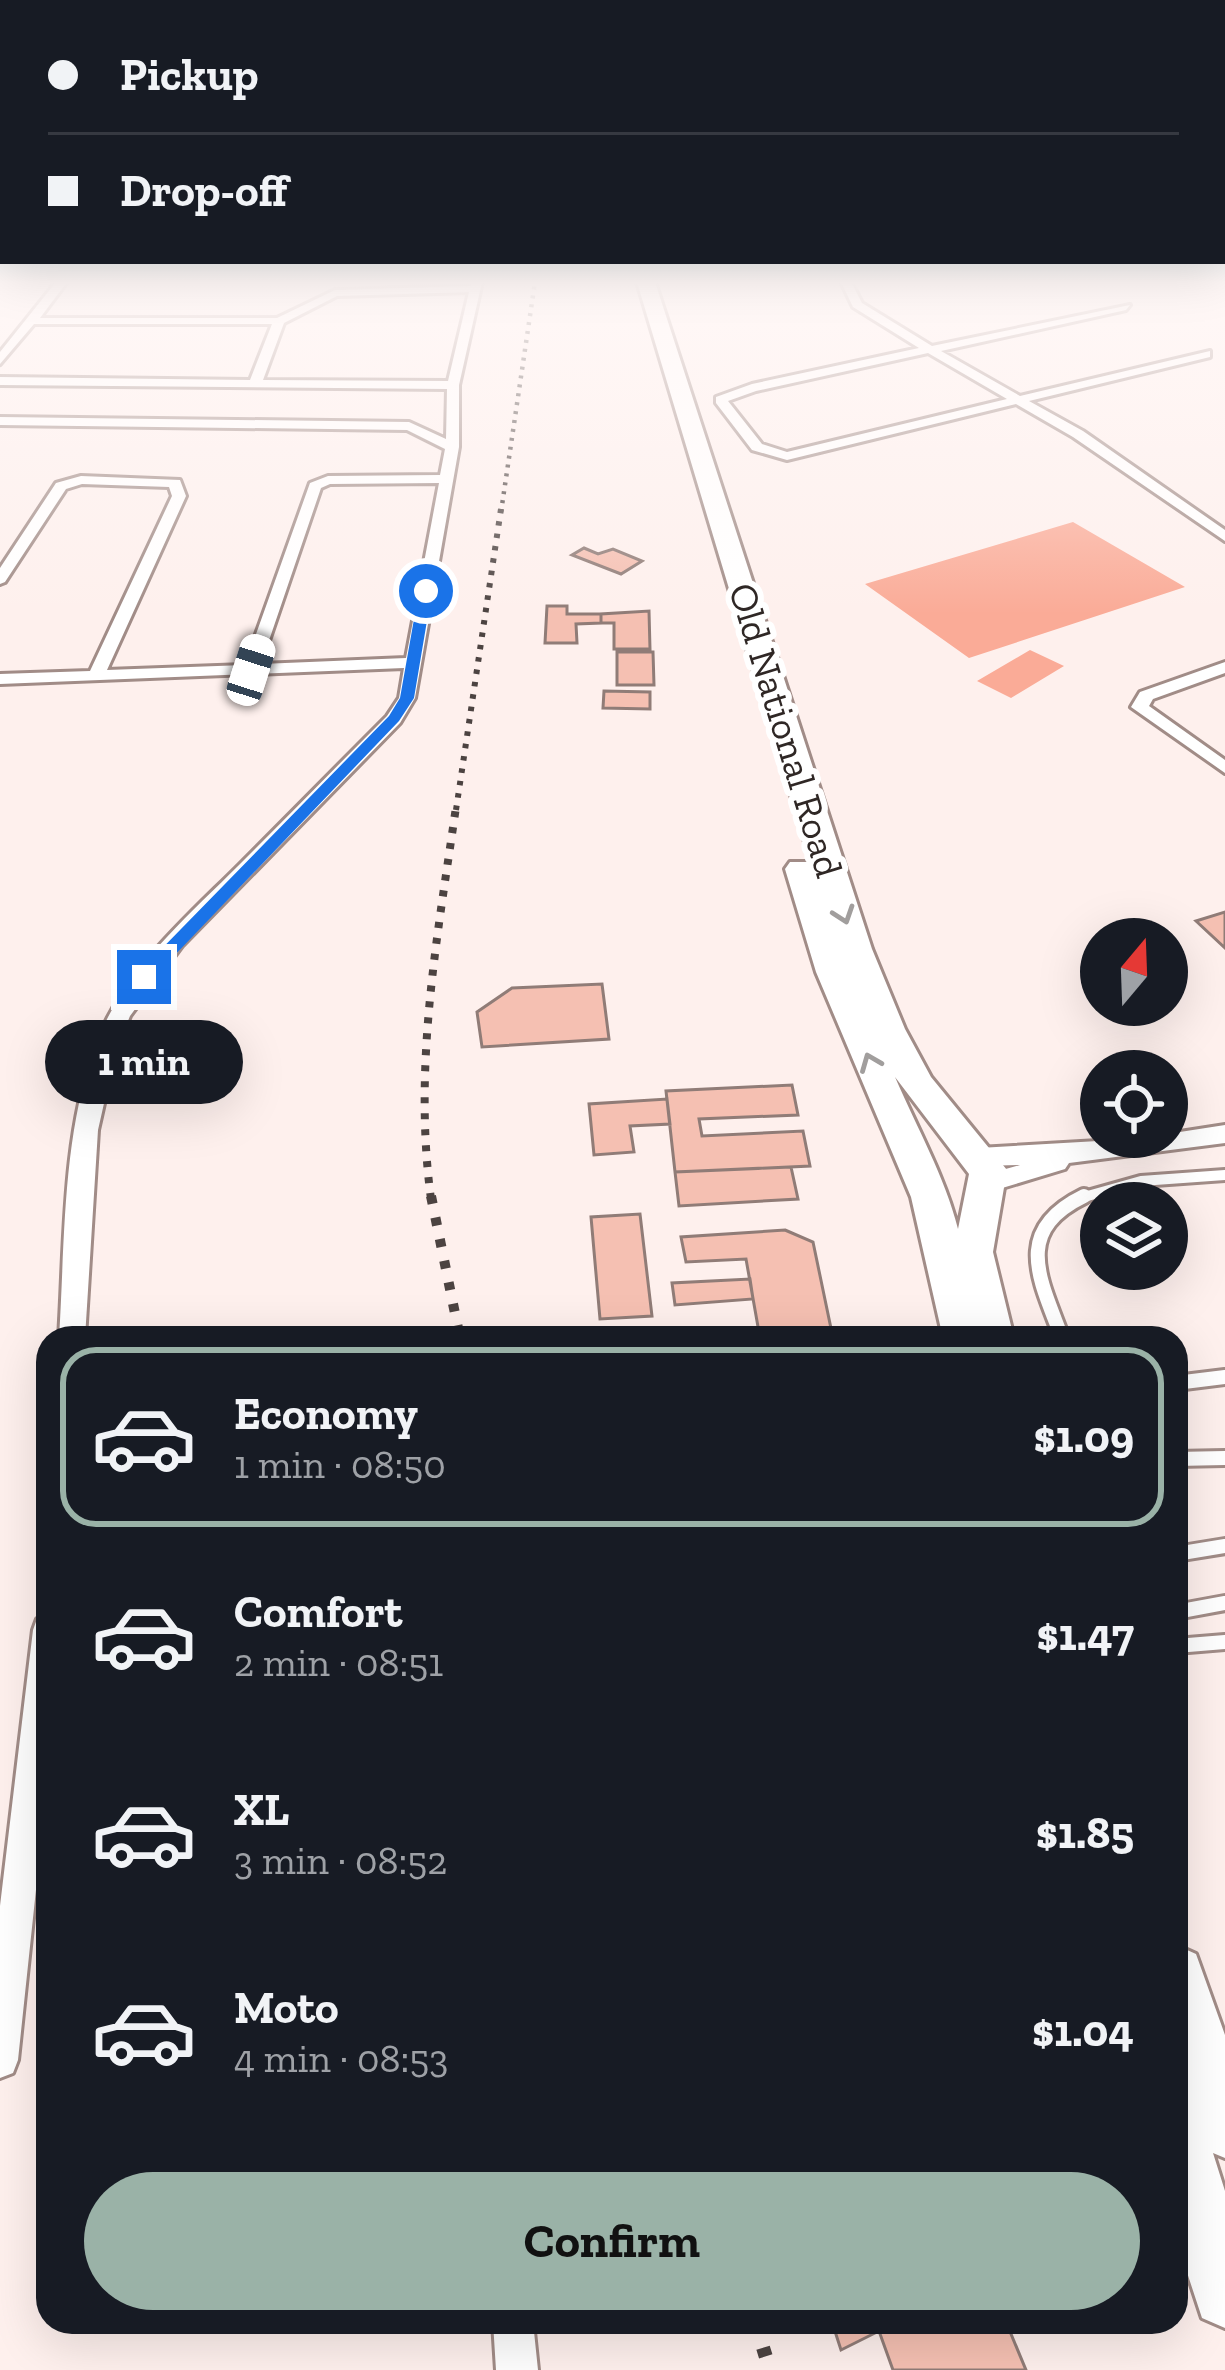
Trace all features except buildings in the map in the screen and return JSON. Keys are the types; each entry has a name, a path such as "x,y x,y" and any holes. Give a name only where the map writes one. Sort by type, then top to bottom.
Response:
{"main road":[{"name":"Old National Road","path":"663,393 758,731 832,971 923,1180 961,1326"},
{"name":"Old National Road","path":"685,393 775,701 855,949 887,1029 918,1086 982,1170"},
{"path":"923,1180 941,1198 968,1200 982,1170"},
{"path":"982,1170 973,1252 990,1326"},
{"path":"1188,2011 1225,2127"},
{"path":"1188,2173 1225,2295"}],"street":[{"path":"73,1326 82,1174 100,1075 118,1019 144,977 175,941 394,718 407,698 452,447 453,393"},
{"path":"736,393 720,400 757,447 788,456 1038,393"},
{"path":"1005,393 1088,441 1225,537"},
{"path":"0,421 409,426 452,447"},
{"path":"251,670 309,496 318,483 445,479"},
{"path":"0,579 61,486 81,480 175,483 178,496 95,676"},
{"path":"0,679 414,663"},
{"path":"1225,668 1146,696 1140,703 1154,721 1225,768"},
{"path":"982,1170 1225,1135"},
{"path":"0,2060 36,1738"},
{"path":"515,2334 517,2370"}],"lane":[{"path":"1058,1326 1036,1261 1041,1227 1051,1213 1082,1195 1225,1175"},
{"path":"1188,1382 1225,1377"},
{"path":"1188,1460 1225,1458"},
{"path":"1188,1552 1225,1546"},
{"path":"1188,1610 1225,1603"},
{"path":"1188,1645 1225,1642"}],"shaded area":[{"path":"1073,522 1185,587 969,658 865,584"},
{"path":"1030,650 1064,666 1011,698 977,681"}],"railway":[{"path":"501,512 519,393"},
{"path":"456,810 501,509"},
{"path":"431,1199 426,1051 456,807"},
{"path":"431,1196 458,1326"},
{"path":"759,2334 770,2370"}],"route":[{"path":"144,977 394,718 407,698 426,591"}]}
